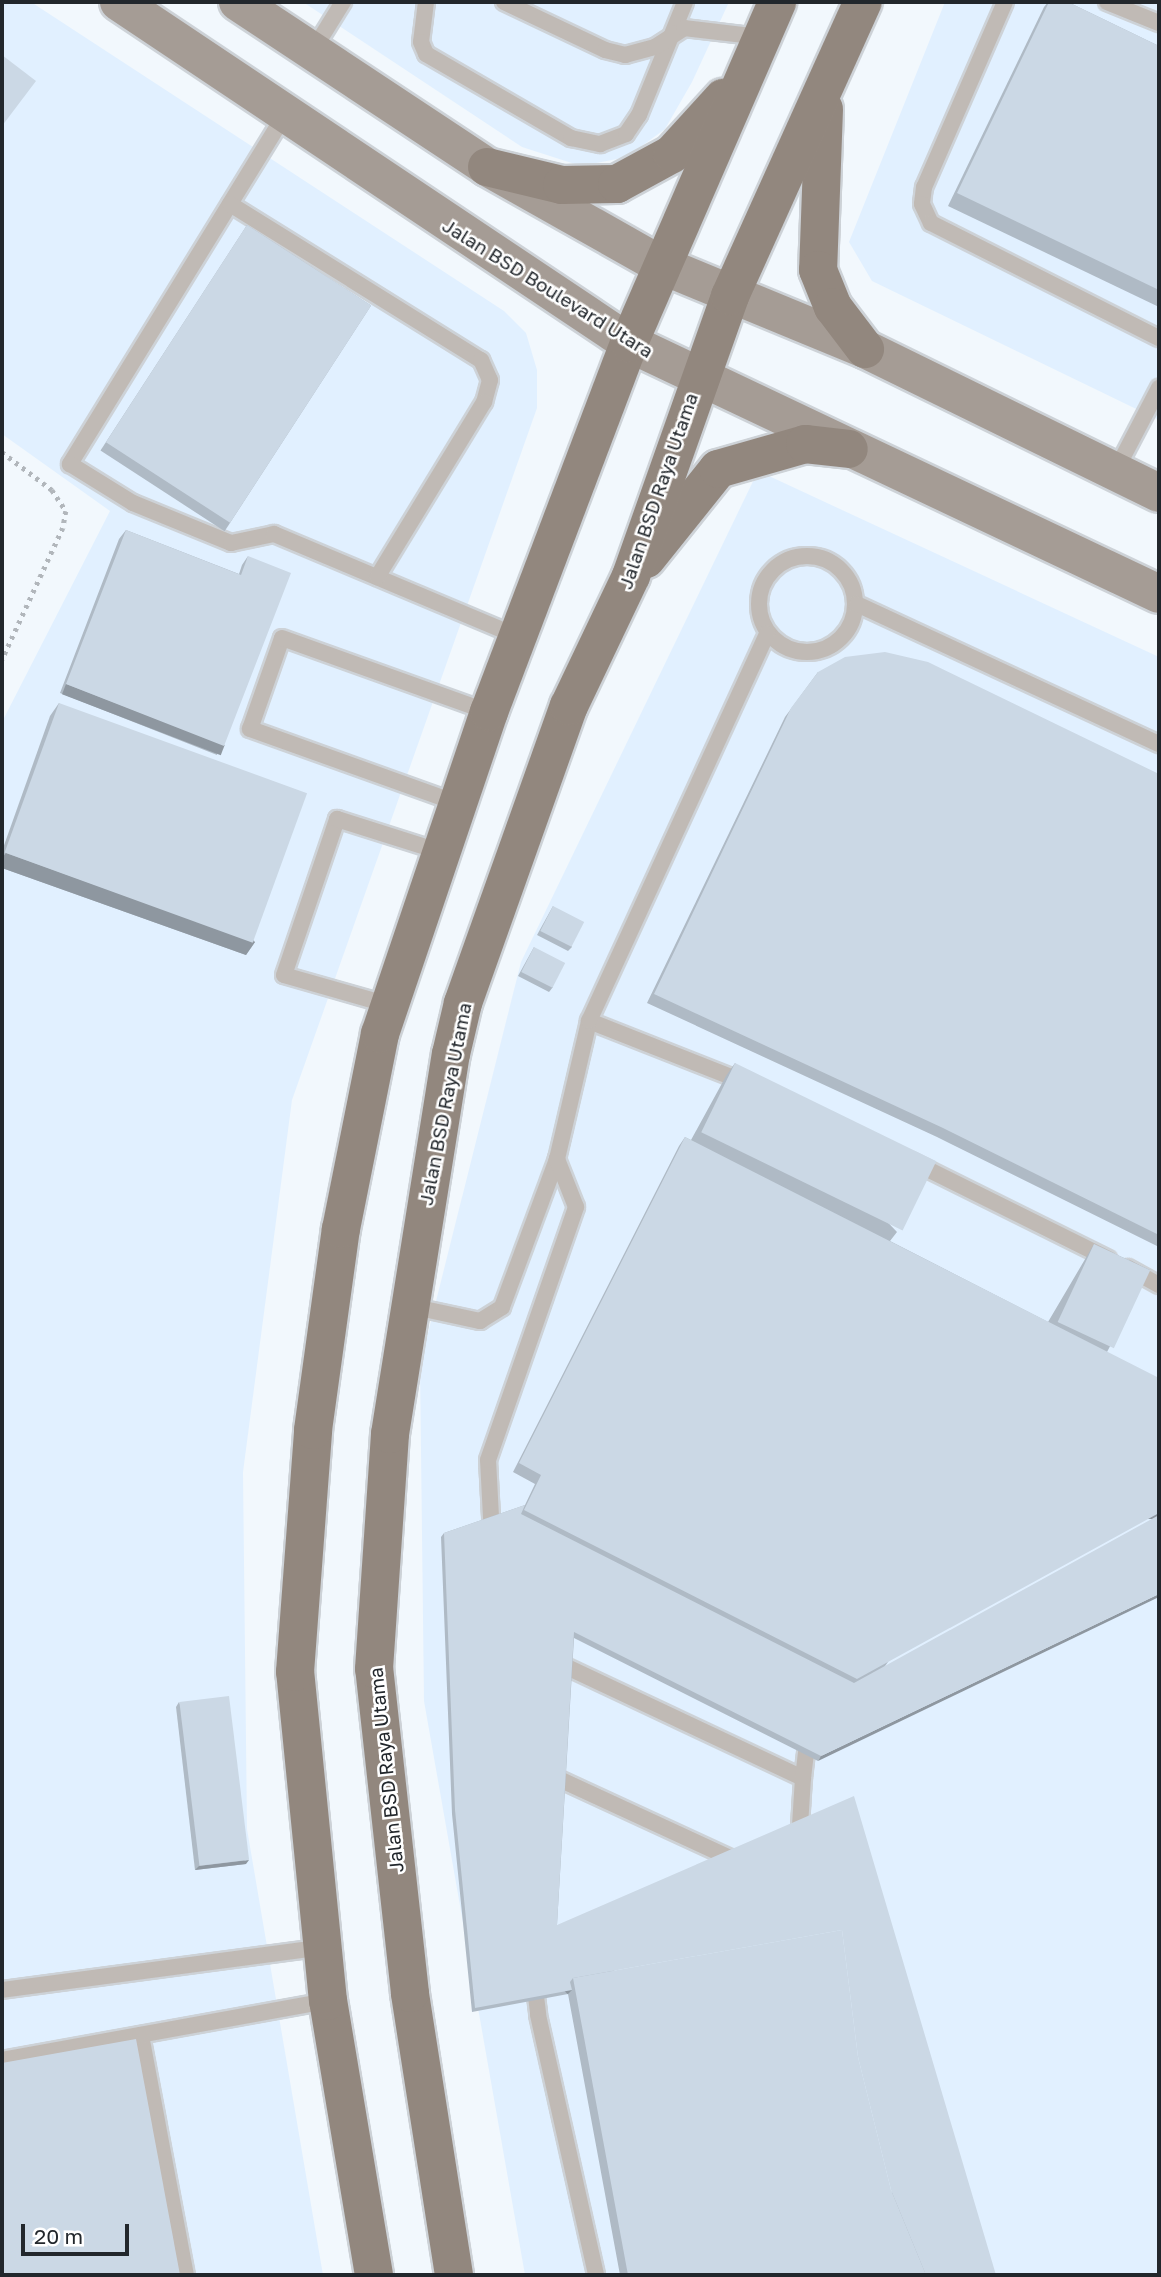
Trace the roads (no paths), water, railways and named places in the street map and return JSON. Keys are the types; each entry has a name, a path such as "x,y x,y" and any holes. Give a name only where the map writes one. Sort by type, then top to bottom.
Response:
{"main road":[{"name":"Jalan BSD Boulevard Utara","path":"119,2 284,116 629,343 698,379 1159,594"},
{"path":"239,2 487,167 661,265 730,296 865,349 1159,494"},
{"path":"372,2275 328,2001 295,1672 313,1430 341,1229 389,1005 489,712 629,343 777,2"},
{"name":"Jalan BSD Raya Utama","path":"454,2275 410,1993 374,1669 390,1434 463,1003 569,706 631,576 698,379 730,296 863,2"},
{"path":"487,167 562,185 617,184 672,154 743,76"},
{"path":"825,89 818,270 833,307 865,349"},
{"path":"631,576 718,469 806,444 849,449"}],"lane":[{"path":"312,51 343,2"},
{"path":"426,2 421,42 426,54 571,138 600,144 626,134 685,2"},
{"path":"504,2 604,50 625,55 641,53 695,26 761,37"},
{"path":"1005,2 924,187 922,204 930,223 1159,338"},
{"path":"1107,2 1159,23"},
{"path":"284,116 70,464 133,503 231,543 274,534 517,636"},
{"path":"230,204 481,360 490,380 484,402 377,577"},
{"path":"1115,472 1159,388"},
{"path":"791,557 822,557 847,575 857,604 848,634 823,652 792,652 767,634 757,605 766,575 791,557"},
{"path":"857,604 1159,744"},
{"path":"410,1306 480,1321 502,1307 557,1159 561,1128 589,1021 767,634"},
{"path":"457,803 250,729 282,638 489,712"},
{"path":"389,1005 284,975 337,819 440,852"},
{"path":"589,1021 766,1092"},
{"path":"898,1155 1159,1285"},
{"path":"496,1548 488,1460 576,1207 557,1159"},
{"path":"534,1652 803,1778"},
{"path":"797,1861 811,1714"},
{"path":"536,1768 759,1871"},
{"path":"2,1990 323,1947"},
{"path":"532,1961 538,2015 596,2275"},
{"path":"2,2060 328,2001"},
{"path":"141,2035 186,2275"}]}
